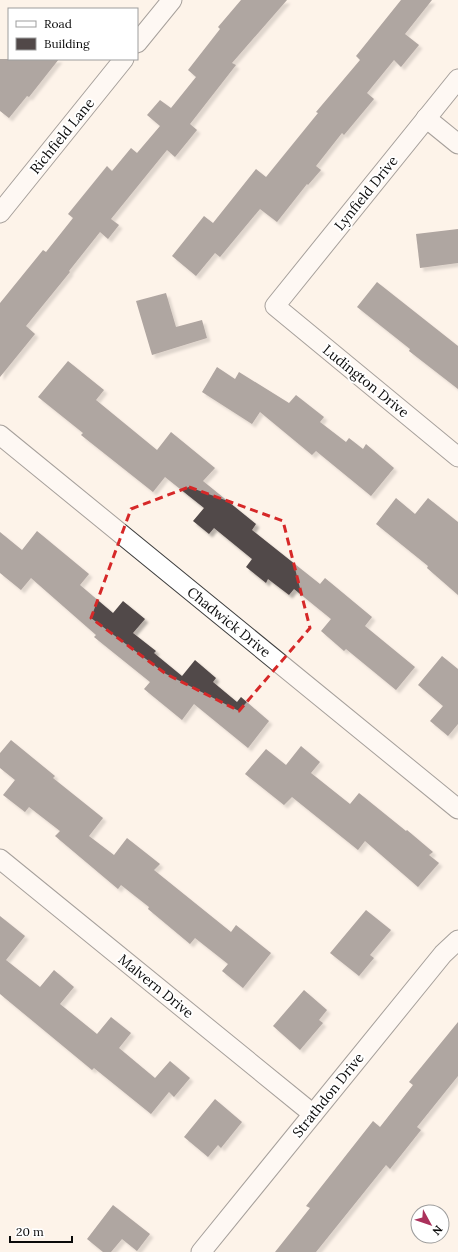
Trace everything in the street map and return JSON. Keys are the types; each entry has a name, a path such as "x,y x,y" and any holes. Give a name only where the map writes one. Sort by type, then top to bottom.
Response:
{"street":[{"path":"138,42 172,0"},
{"name":"Richfield Lane","path":"0,213 123,60"},
{"name":"Lynfield Drive","path":"275,306 458,79"},
{"path":"426,118 458,144"},
{"name":"Ludington Drive","path":"275,306 458,457"},
{"name":"Chadwick Drive","path":"0,434 458,809"},
{"name":"Malvern Drive","path":"0,858 313,1114"},
{"name":"Strathdon Drive","path":"201,1252 443,954 458,940"}],"highlighted area":[{"path":"189,487 283,521 310,628 239,711 166,674 91,618 131,509"}],"building":[{"path":"241,0 287,0 232,63 236,65 190,124 197,130 175,157 167,150 111,219 119,225 108,239 100,232 26,326 35,334 0,377 0,303 43,250 46,252 73,218 68,214 107,166 112,171 131,148 137,153 160,126 147,115 160,100 171,108 196,77 188,70 220,29 218,27"},
{"path":"401,0 432,0 405,34 419,45 401,67 394,60 367,93 374,99 344,135 342,133 316,166 321,170 308,185 307,184 277,222 260,209 220,257 215,253 196,276 172,256 204,216 213,223 256,169 266,177 318,113 316,112 360,60 356,56"},
{"path":"0,59 58,60 29,97 27,96 9,118 0,111"},
{"path":"458,229 458,263 420,268 416,234"},
{"path":"377,282 458,346 458,389 409,351 410,349 357,307"},
{"path":"166,293 176,327 202,320 207,338 152,355 136,301"},
{"path":"68,361 104,390 96,400 157,450 171,432 215,468 203,481 256,524 252,530 320,584 325,578 372,617 365,626 415,667 396,690 346,649 344,651 321,631 331,619 294,589 289,595 268,579 266,583 246,567 252,559 214,528 209,534 193,521 204,508 165,477 153,492 81,435 83,433 38,397"},
{"path":"217,367 235,379 239,372 289,403 296,395 324,417 320,422 346,442 349,438 363,449 366,444 394,468 371,496 316,451 312,455 260,412 252,424 202,392"},
{"path":"396,498 415,514 428,498 458,522 458,595 427,568 428,566 376,524"},
{"path":"37,531 89,574 80,585 113,613 123,601 145,619 133,633 156,651 154,653 182,676 195,660 216,678 213,682 237,702 241,697 269,721 248,748 194,704 182,720 144,689 150,682 94,637 96,635 31,578 21,590 0,573 0,532 22,550"},
{"path":"442,656 458,669 458,724 448,736 430,721 443,706 418,685"},
{"path":"11,740 55,776 53,778 103,818 89,836 114,855 127,838 160,864 154,870 231,932 236,925 271,953 243,988 222,971 228,964 195,938 190,944 148,909 149,907 121,885 118,889 55,836 60,831 29,807 25,812 3,795 15,780 0,768 0,753"},
{"path":"301,746 320,762 311,773 350,804 359,793 433,852 429,855 439,863 418,887 365,841 358,850 292,797 284,805 245,774 266,749 286,765"},
{"path":"366,910 391,930 370,955 374,958 359,976 330,953"},
{"path":"0,916 25,936 6,960 40,987 54,970 74,987 60,1004 97,1034 111,1017 131,1033 119,1048 155,1078 170,1061 190,1078 174,1097 169,1092 151,1114 94,1068 92,1070 0,994"},
{"path":"304,990 327,1010 319,1020 323,1023 300,1050 273,1026"},
{"path":"458,1022 458,1076 417,1127 421,1130 390,1169 386,1165 316,1252 275,1252 310,1208 306,1206 373,1121 380,1127 413,1085 409,1082"},
{"path":"215,1099 242,1122 221,1148 218,1145 208,1157 184,1137"},
{"path":"113,1205 150,1234 137,1251 122,1239 111,1252 103,1252 87,1239"}]}
